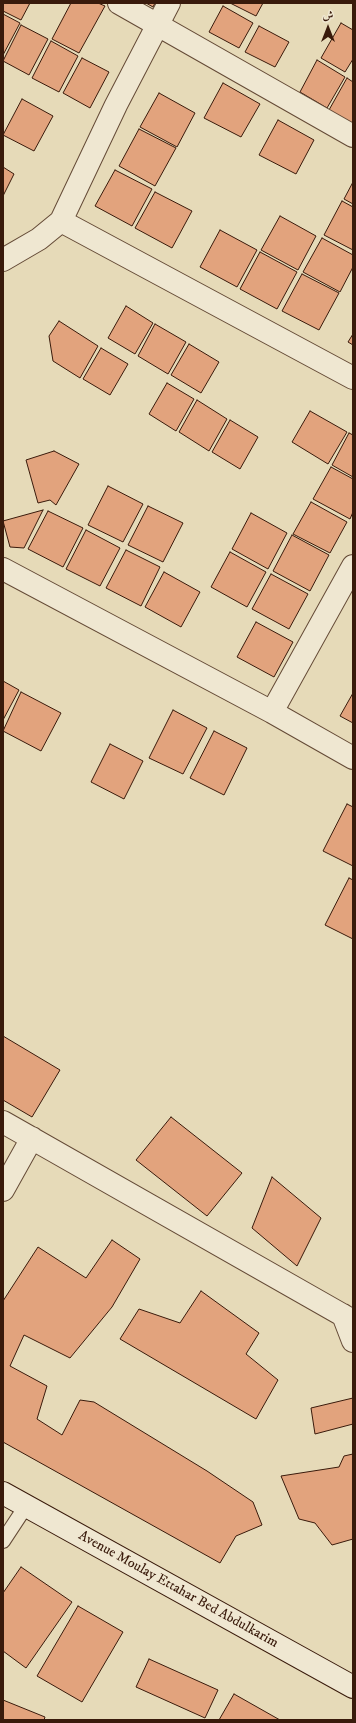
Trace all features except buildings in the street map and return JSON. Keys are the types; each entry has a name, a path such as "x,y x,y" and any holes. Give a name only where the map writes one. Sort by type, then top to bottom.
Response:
{"street":[{"path":"119,3 353,136"},
{"path":"3,260 39,240 61,221 116,105 169,3"},
{"path":"61,221 353,378"},
{"path":"272,712 353,566"},
{"path":"3,569 272,712 353,758"},
{"path":"3,1122 348,1318 353,1341"},
{"path":"3,1190 32,1138"},
{"name":"Avenue Moulay Ettahar Bed Abdulkarim","path":"3,1493 353,1687"}],"lane":[{"path":"3,1541 26,1506"}]}
